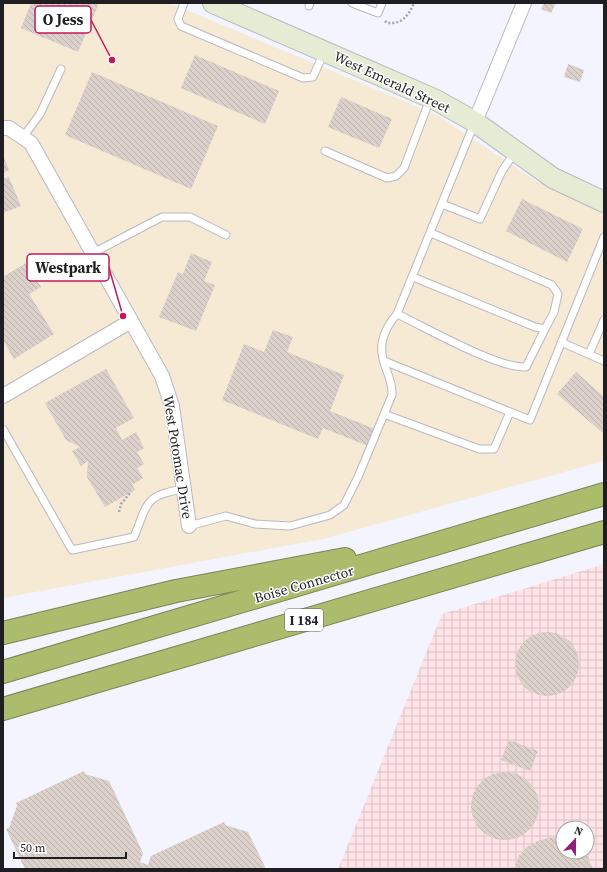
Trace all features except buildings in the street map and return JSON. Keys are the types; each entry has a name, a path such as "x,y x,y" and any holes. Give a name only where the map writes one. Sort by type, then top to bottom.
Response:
{"highway":[{"name":"Boise Connector","path":"3,672 478,533 604,494"},
{"name":"I 184","path":"3,709 604,532"},
{"path":"3,633 176,591 478,533"}],"main road":[{"name":"West Emerald Street","path":"213,3 430,97 475,122 553,178 604,202"}],"street":[{"path":"475,122 524,3"},
{"name":"West Potomac Drive","path":"3,128 9,128 31,143 162,376 172,406 189,526"},
{"path":"3,396 131,321"}],"lane":[{"path":"184,3 178,19 181,26 303,78 313,77 324,51"},
{"path":"352,3 378,13 382,3"},
{"path":"23,137 40,114 61,69"},
{"path":"325,151 387,178 396,176 404,168 430,97"},
{"path":"189,526 226,516 255,524 290,526 330,515 344,505 392,395 393,385 381,354 383,340 389,322 397,314 475,122"},
{"path":"442,204 480,219 502,171 515,152"},
{"path":"93,253 162,216 190,217 226,235"},
{"path":"397,314 490,359 515,368 526,367 554,312 558,294 552,285 431,233"},
{"path":"384,362 530,420 604,237"},
{"path":"412,277 535,327 545,329"},
{"path":"588,354 604,320"},
{"path":"561,342 604,361"},
{"path":"384,414 479,449 494,449 510,412"},
{"path":"3,429 72,550 134,537 150,500 163,493 184,490"}],"path":[{"path":"378,13 387,24 394,24 403,21 414,3"},
{"path":"120,512 121,504 130,493"}],"shaded area":[{"path":"3,3 170,3 437,115 536,181 604,212 604,461 323,539 3,598"},
{"path":"604,564 604,869 338,869 442,614"}],"place":[{"name":"O Jess","path":"112,60"},
{"name":"Westpark","path":"123,316"}]}
